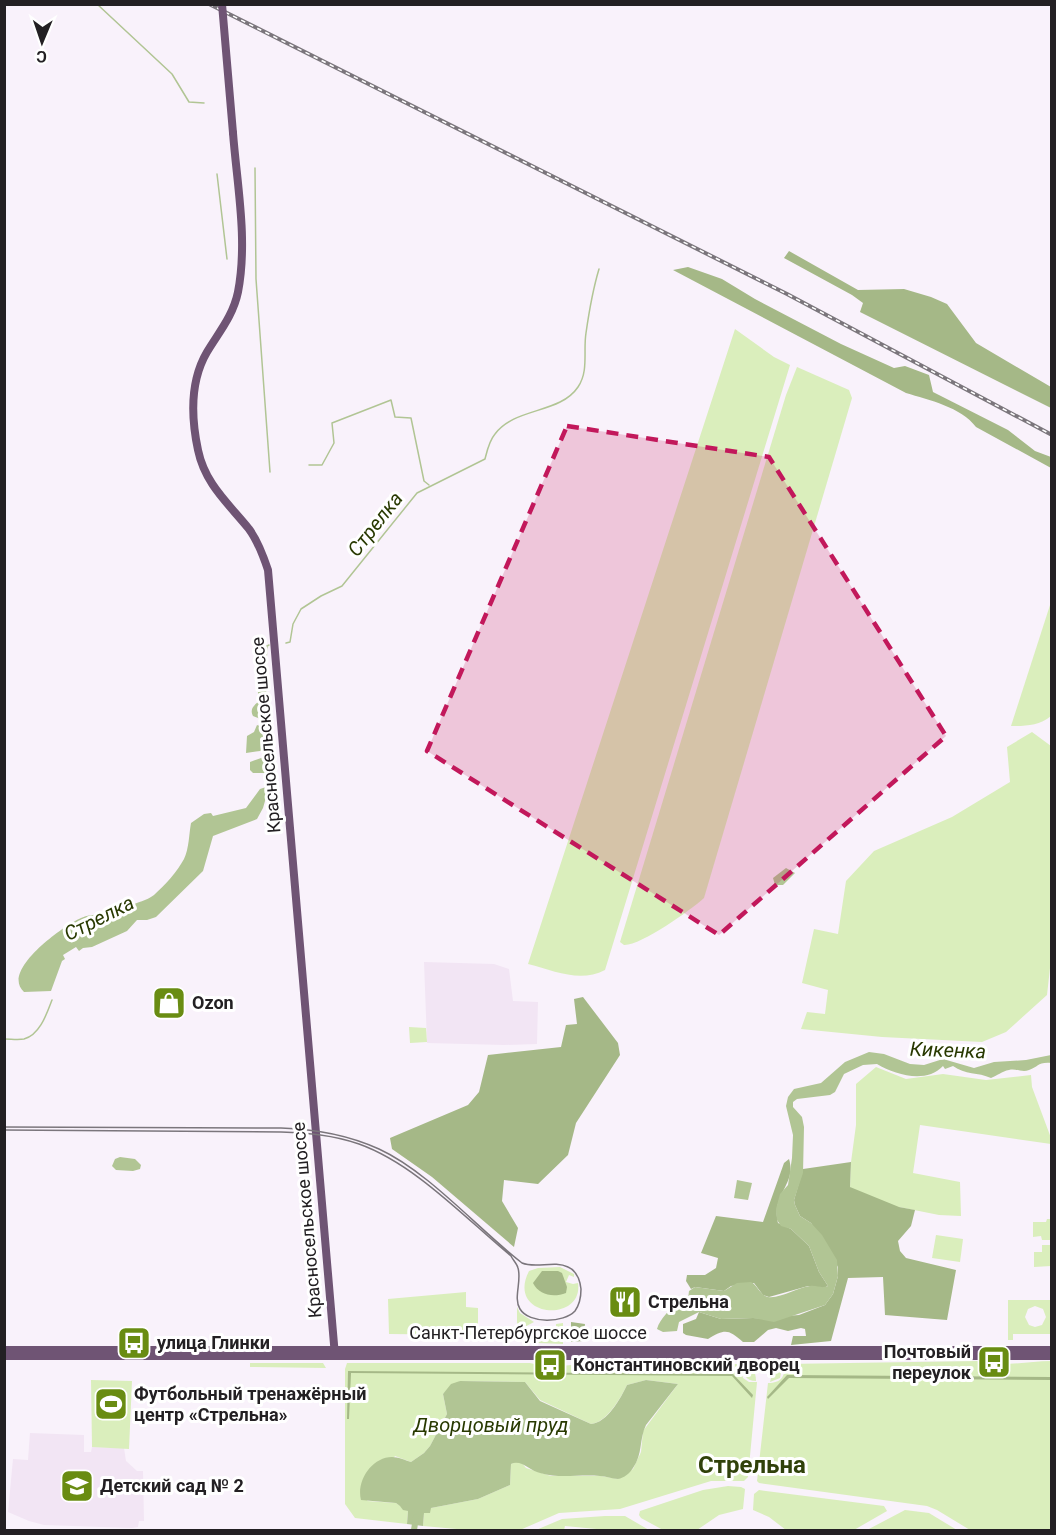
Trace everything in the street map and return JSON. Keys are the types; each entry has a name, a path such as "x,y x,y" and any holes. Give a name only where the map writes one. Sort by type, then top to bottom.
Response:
{"main road":[{"name":"Красносельское шоссе","path":"222,4 243,249 232,311 206,354 197,378 194,400 195,430 206,474 220,496 250,530 260,547 268,570 335,1352"},
{"name":"Санкт-Петербургское шоссе","path":"4,1350 1052,1356"},
{"name":"Санкт-Петербургское шоссе","path":"4,1356 335,1352 1052,1350"}],"highlighted area":[{"path":"567,426 769,457 946,736 719,935 427,751"}],"shaded area":[{"path":"789,251 858,290 904,289 947,304 976,343 1051,387 1051,408 860,312 863,303 784,258"},
{"path":"688,267 722,279 841,344 894,368 905,366 929,375 933,392 1008,430 1035,451 1051,457 1051,468 976,427 970,420 953,409 906,393 673,270"},
{"path":"735,329 774,357 790,365 605,970 596,974 577,976 528,964"},
{"path":"797,367 849,390 852,398 704,898 653,934 624,945 620,942 786,395"},
{"path":"1051,602 1051,716 1037,724 1011,726"},
{"path":"1032,732 1051,746 1052,950 1047,995 1006,1032 982,1042 882,1037 801,1029 807,1012 825,1014 828,990 802,983 814,929 838,934 846,881 874,851 952,817 1010,782 1007,747"},
{"path":"424,962 494,964 509,969 513,1001 538,1002 537,1044 427,1043"},
{"path":"583,997 618,1043 620,1055 576,1123 568,1155 538,1184 504,1180 502,1201 518,1228 514,1247 432,1177 392,1149 390,1138 468,1105 479,1092 488,1055 561,1047 566,1025 577,1024 574,999"},
{"path":"409,1027 426,1028 427,1042 410,1043"},
{"path":"876,1067 906,1079 943,1074 986,1080 1031,1075 1032,1087 1051,1138 1051,1144 920,1125 913,1173 960,1182 961,1216 939,1215 899,1207 882,1225 850,1187 856,1125 856,1084"},
{"path":"789,1159 790,1175 778,1204 778,1223 791,1229 809,1246 819,1272 828,1286 823,1288 808,1286 769,1297 763,1295 754,1283 731,1286 724,1291 695,1287 691,1289 686,1281 687,1275 705,1275 716,1268 718,1258 701,1253 716,1216 763,1222 784,1163"},
{"path":"851,1162 850,1187 899,1207 915,1210 911,1226 898,1241 900,1251 906,1258 956,1270 947,1320 885,1315 883,1277 848,1278 831,1341 791,1345 793,1336 806,1336 805,1329 801,1328 788,1331 776,1328 768,1330 754,1342 743,1342 726,1332 708,1339 683,1333 683,1324 696,1319 699,1312 721,1319 782,1319 825,1305 833,1294 838,1267 811,1223 800,1216 794,1200 803,1169"},
{"path":"1047,1219 1051,1219 1051,1240 1042,1240 1041,1236 1033,1237 1033,1222 1046,1222"},
{"path":"936,1235 963,1239 960,1262 932,1258"},
{"path":"1042,1245 1051,1245 1051,1266 1034,1267 1034,1252 1042,1252"},
{"path":"560,1267 574,1274 574,1277 569,1275 566,1282 578,1283 577,1296 570,1305 559,1310 547,1310 536,1306 527,1298 524,1287 529,1271 538,1268"},
{"path":"542,1271 562,1273 567,1287 566,1293 551,1295 539,1290 533,1283"},
{"path":"466,1292 466,1307 478,1308 478,1335 389,1334 388,1299"},
{"path":"1008,1300 1050,1300 1051,1334 1013,1334 1013,1340 1008,1340","holes":["1035,1306 1043,1309 1046,1317 1042,1325 1035,1327 1029,1325 1025,1317 1028,1309"]},
{"path":"517,1307 520,1313 534,1322 517,1331"},
{"path":"571,1322 585,1324 583,1341 571,1342"},
{"path":"563,1323 563,1344 537,1343 537,1333 556,1333 556,1324"},
{"path":"531,1327 530,1342 517,1340 517,1337"},
{"path":"977,1361 1005,1364 1051,1361 1051,1530 970,1530 927,1506 757,1481 768,1383 776,1382 781,1378 785,1364"},
{"path":"250,1363 323,1363 326,1368 250,1367"},
{"path":"347,1363 530,1363 553,1366 740,1364 743,1378 749,1382 757,1382 748,1477 744,1481 711,1481 620,1509 559,1513 520,1530 468,1530 423,1526 424,1513 431,1508 478,1499 510,1485 511,1464 515,1462 521,1462 526,1468 551,1476 601,1476 618,1479 633,1469 641,1452 643,1431 678,1384 646,1380 627,1385 607,1415 597,1423 591,1424 540,1400 525,1382 460,1381 443,1394 447,1414 430,1446 411,1462 395,1456 367,1501 396,1503 408,1511 407,1524 355,1518 345,1504 345,1369"},
{"path":"743,1364 753,1370 756,1381 749,1380 745,1376"},
{"path":"783,1364 780,1378 770,1382 773,1371"},
{"path":"348,1371 733,1374 753,1395 752,1398 732,1376 351,1373 349,1419 347,1419"},
{"path":"787,1375 1051,1377 1052,1380 789,1378 768,1399 767,1397"},
{"name":"Футбольный тренажёрный центр «Стрельна»","path":"91,1380 132,1381 129,1449 92,1447"},
{"name":"Детский сад № 2","path":"30,1433 84,1435 84,1452 91,1452 92,1447 124,1448 126,1461 137,1471 143,1471 144,1521 139,1521 138,1527 132,1528 44,1525 8,1512 13,1459 28,1460"},
{"path":"728,1486 745,1489 743,1509 719,1515 697,1530 663,1530 639,1515 640,1511 703,1490"},
{"path":"759,1490 884,1506 887,1511 854,1530 786,1530 769,1517 753,1510 754,1494"},
{"path":"905,1510 929,1513 957,1530 867,1530"},
{"path":"625,1516 649,1530 607,1530 565,1526 564,1530 536,1530 562,1519"}],"water":[{"path":"264,686 267,690 262,702 265,712 261,719 253,716 252,711 260,700 257,689"},
{"path":"257,725 262,727 264,749 246,753 247,736 254,732"},
{"path":"264,757 268,758 267,773 253,773 250,770 250,762"},
{"path":"275,784 276,788 267,794 257,819 213,836 203,871 156,917 137,920 127,931 92,947 79,951 76,947 63,955 65,959 62,961 51,991 24,992 19,983 20,973 27,961 49,939 81,918 118,913 154,895 184,859 191,823 204,814 211,813 213,816 246,808 260,789"},
{"path":"786,868 795,873 783,885 775,885 773,878"},
{"path":"869,1052 884,1054 910,1064 924,1065 943,1059 974,1068 994,1062 1026,1060 1051,1055 1051,1063 1041,1064 1026,1071 1006,1071 991,1078 962,1071 953,1066 945,1069 943,1066 928,1075 911,1076 877,1064 863,1065 844,1074 835,1092 830,1095 797,1099 793,1102 793,1107 802,1117 804,1127 803,1173 794,1200 800,1216 811,1223 822,1235 837,1260 838,1276 833,1294 825,1305 774,1322 753,1318 721,1319 699,1312 679,1322 677,1331 663,1332 657,1329 676,1302 688,1299 689,1291 695,1287 724,1291 737,1283 751,1282 763,1295 773,1297 805,1287 828,1286 819,1272 809,1246 791,1229 781,1226 777,1220 776,1209 780,1194 788,1185 792,1158 793,1135 786,1106 788,1097 794,1089 821,1083 845,1062"},
{"path":"120,1157 135,1159 141,1165 140,1169 116,1170 112,1166 115,1159"},
{"path":"737,1180 752,1183 748,1200 734,1198"},
{"name":"Дворцовый пруд","path":"646,1380 678,1384 646,1425 636,1463 622,1478 547,1475 515,1463 511,1464 510,1485 478,1499 431,1508 430,1513 424,1513 423,1526 407,1524 408,1511 403,1510 396,1503 361,1500 363,1478 378,1461 392,1457 411,1462 430,1446 447,1414 443,1394 451,1384 460,1381 525,1382 540,1401 591,1424 597,1423 608,1415 627,1385"}],"waterway":[{"path":"97,4 172,74 189,102 204,103"},
{"path":"255,168 256,279 270,472"},
{"path":"217,174 227,259"},
{"name":"Стрелка","path":"286,643 290,642 293,624 301,609 342,586 417,493 485,459 491,440 504,425 525,414 560,402 578,387 583,374 586,333 599,269"},
{"path":"309,465 322,465 334,443 332,423 391,400 395,417 411,418 424,481 429,485"},
{"name":"Стрелка","path":"264,687 267,646 269,645"},
{"path":"4,1039 30,1037 42,1023 52,1000"},
{"path":"414,1530 416,1517"}],"tram line":[{"path":"4,1127 281,1128 319,1131 344,1136 398,1159 435,1186 522,1263 527,1265 557,1264 571,1269 576,1273 580,1282 579,1303 570,1315 555,1320 538,1319 524,1314 518,1305 519,1273 511,1256 420,1178 380,1153 340,1138 281,1132 4,1130"}],"railway":[{"path":"209,4 787,294 1052,435"}],"place":[{"name":"Ozon","path":"169,1003"},
{"name":"Стрельна","path":"625,1302"},
{"name":"улица Глинки","path":"134,1343"},
{"name":"Почтовый переулок","path":"994,1362"},
{"name":"Константиновский дворец","path":"550,1365"},
{"name":"Футбольный тренажёрный центр «Стрельна»","path":"111,1404"},
{"name":"Детский сад № 2","path":"77,1486"}],"district":[{"name":"Стрельна","path":"752,1465"}],"water label":[{"name":"Кикенка","path":"948,1050"}]}
